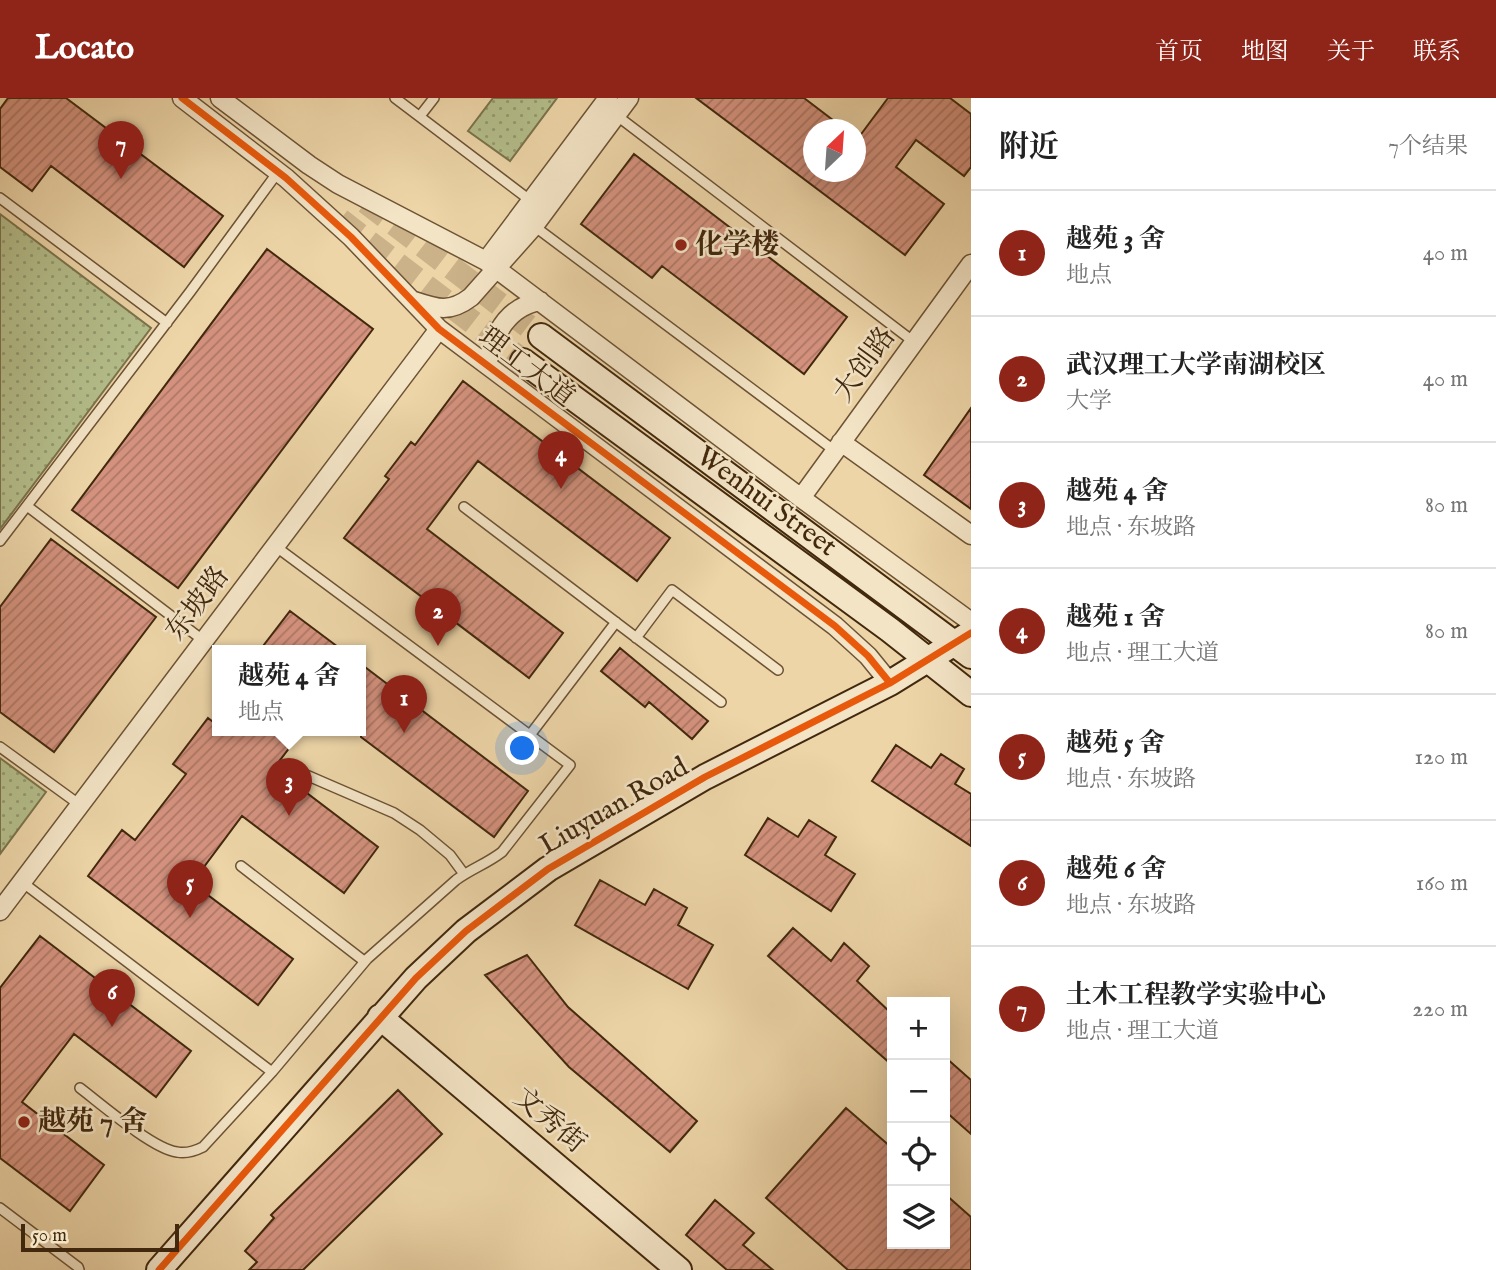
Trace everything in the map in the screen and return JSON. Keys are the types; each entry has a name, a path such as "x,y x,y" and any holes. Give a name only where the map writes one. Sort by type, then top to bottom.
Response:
{"street":[{"name":"理工大道","path":"182,98 278,172 351,237 439,329 835,626 868,656 890,683"},
{"path":"220,98 338,184 492,265 801,498 971,622"},
{"path":"411,299 438,308 455,307 471,297 531,201 607,98"},
{"path":"492,265 534,226 629,98"},
{"name":"大创路","path":"801,498 971,264"},
{"path":"487,365 493,342 503,324 517,309 540,301"},
{"name":"东坡路","path":"0,911 439,329"},
{"name":"Wenhui Street","path":"541,336 966,644"},
{"name":"Wenhui Street","path":"523,361 890,630 971,694"},
{"path":"838,447 971,535"},
{"name":"Liuyuan Road","path":"159,1270 380,1017 416,978 466,931 548,869 705,777 890,683 928,660 966,644"},
{"name":"文秀街","path":"380,1017 679,1270"}],"lane":[{"path":"396,98 531,201"},
{"path":"420,116 434,98"},
{"path":"616,115 914,342"},
{"path":"0,541 167,323 278,172"},
{"path":"0,198 167,323"},
{"path":"534,226 838,447"},
{"path":"27,506 204,641"},
{"path":"464,507 721,702"},
{"path":"80,1088 158,1146 185,1153 203,1147 272,1072 364,961 464,874 502,852 570,765 275,546"},
{"path":"636,638 672,590 778,670"},
{"path":"530,735 616,622"},
{"path":"0,747 80,806"},
{"path":"290,768 394,813 450,855 464,874"},
{"path":"241,866 364,961"},
{"path":"22,882 272,1072"},
{"path":"0,1209 79,1270"}],"green space":[{"path":"493,98 557,98 510,161 468,131"},
{"path":"0,214 151,328 0,529"},
{"path":"0,758 46,792 0,854"}],"building":[{"path":"8,98 66,98 223,216 184,267 51,166 32,191 0,167 0,109"},
{"path":"696,98 804,98 832,119 803,119 803,178"},
{"path":"888,98 950,98 971,114 971,167 964,176 916,140 896,167 944,204 905,255 808,182 866,182 866,128"},
{"name":"化学楼","path":"634,154 847,317 804,374 662,266 652,278 581,224"},
{"path":"267,249 373,329 178,588 72,510"},
{"path":"463,381 670,538 637,581 478,461 427,529 563,633 529,678 344,538 389,479 385,476 411,442 415,445"},
{"path":"971,408 971,509 924,475"},
{"path":"51,539 156,617 54,752 0,712 0,607"},
{"path":"290,611 335,645 264,645"},
{"path":"620,648 708,721 692,739 649,702 645,707 601,671"},
{"path":"366,668 528,791 494,837 361,737 366,736"},
{"path":"208,718 212,721 212,736 298,736 274,768 378,847 344,893 242,816 192,883 293,959 258,1005 88,876 122,830 135,840 186,774 173,764"},
{"path":"896,745 931,768 941,754 964,769 955,784 971,794 971,846 872,781"},
{"path":"768,818 798,837 809,820 836,837 825,855 855,874 831,911 745,855"},
{"path":"600,880 645,905 654,889 687,908 678,925 713,945 688,989 575,925"},
{"path":"793,928 831,961 844,943 869,966 857,981 887,1009 887,1061 768,956"},
{"path":"40,936 191,1051 156,1097 74,1034 22,1102 104,1165 70,1211 0,1158 0,988"},
{"path":"527,955 568,1007 697,1121 670,1152 569,1067 485,975"},
{"path":"950,1061 971,1080 971,1134 950,1115"},
{"path":"398,1090 442,1134 303,1270 249,1270 257,1262 245,1251 274,1218 271,1215"},
{"path":"846,1108 887,1144 887,1249 950,1249 950,1198 971,1217 971,1270 848,1270 766,1198"},
{"path":"715,1200 754,1233 743,1245 773,1270 727,1270 686,1235"}],"tunnel":[{"path":"366,202 541,336"},
{"path":"340,220 523,361"}],"cycle path":[{"path":"182,98 286,178 351,237 439,329 835,626 868,656 890,683"},
{"path":"159,1270 416,978 466,931 548,869 705,777 890,683 971,633"}],"place":[{"name":"土木工程教学实验中心","path":"121,179"},
{"name":"化学楼","path":"681,245"},
{"name":"越苑 1 舍","path":"561,489"},
{"name":"武汉理工大学南湖校区","path":"438,646"},
{"name":"越苑 3 舍","path":"404,733"},
{"name":"越苑 4 舍","path":"289,816"},
{"name":"越苑 5 舍","path":"190,918"},
{"name":"越苑 6 舍","path":"112,1027"},
{"name":"越苑 7 舍","path":"24,1122"}]}
